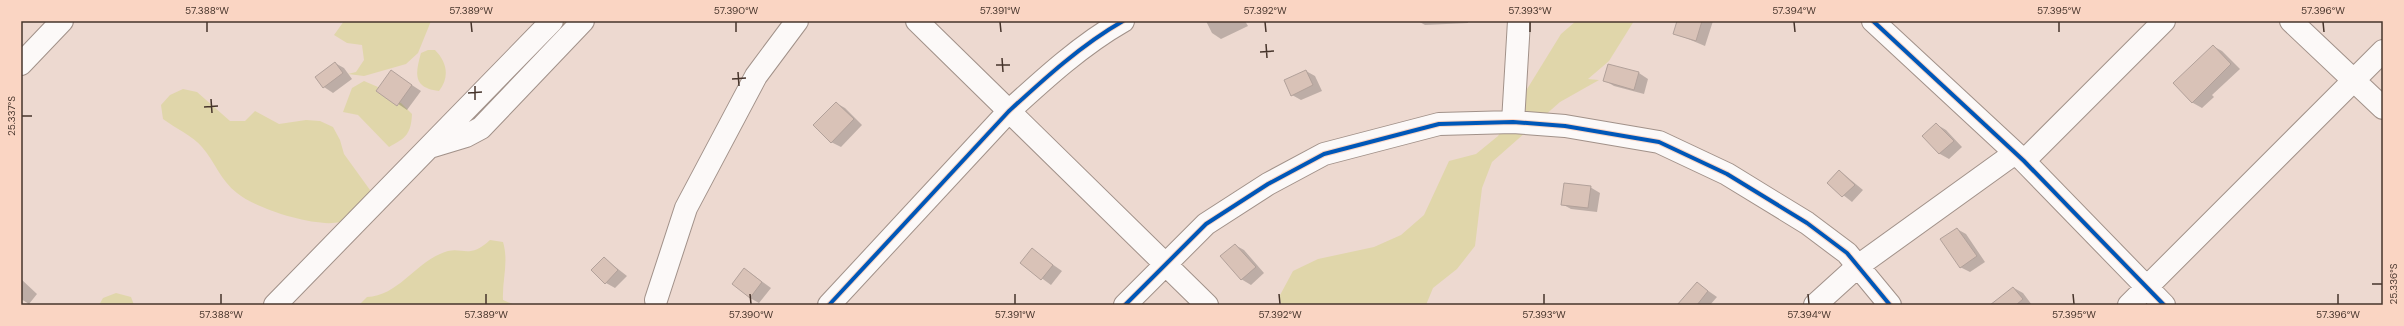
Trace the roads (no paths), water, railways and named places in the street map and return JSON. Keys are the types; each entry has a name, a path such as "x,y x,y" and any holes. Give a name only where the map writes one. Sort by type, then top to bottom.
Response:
{"street":[{"path":"21,64 62,21"},
{"path":"275,305 552,21"},
{"path":"430,147 466,136 481,128 583,21"},
{"path":"656,300 686,208 756,76 797,21"},
{"path":"917,21 1207,305"},
{"path":"829,305 1009,111 1037,86 1108,29 1122,21"},
{"path":"1513,122 1518,21"},
{"path":"1873,21 2020,157 2164,305"},
{"path":"1815,305 1858,266 2020,157 2164,21"},
{"path":"2291,21 2383,108"},
{"path":"2129,305 2383,51"},
{"path":"1125,305 1206,224 1268,184 1324,154 1439,124 1513,122 1565,126 1660,142 1727,174 1807,223 1847,253 1890,305"}]}
